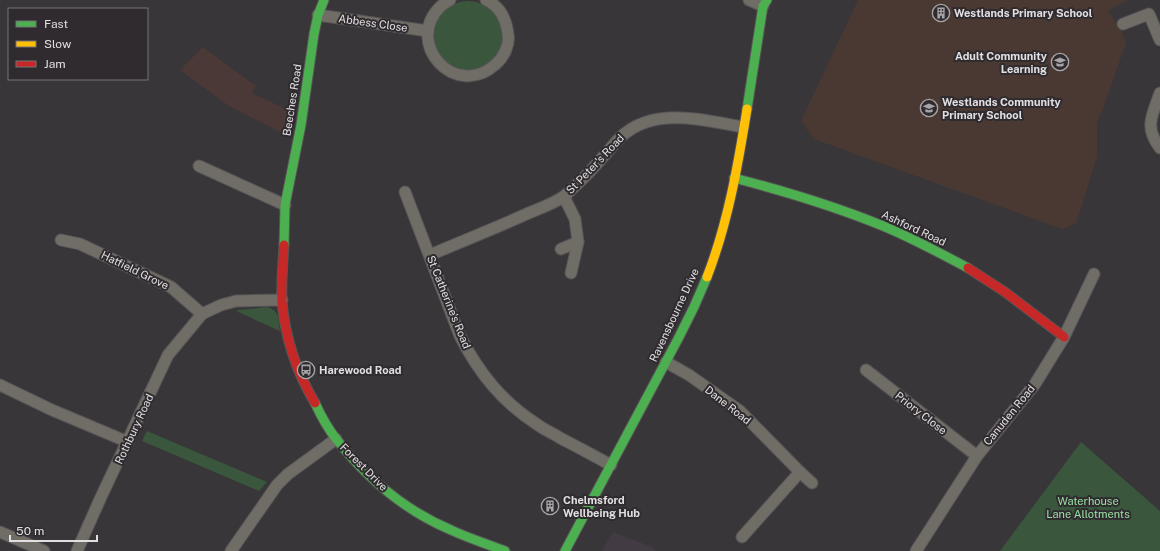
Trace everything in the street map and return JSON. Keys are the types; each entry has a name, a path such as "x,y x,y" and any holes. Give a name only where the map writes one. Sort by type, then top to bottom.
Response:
{"street":[{"name":"Beeches Road","path":"285,205 301,125 314,34 318,15 324,0"},
{"path":"450,0 440,7 432,18 428,31 429,44 433,56 442,66 453,73 465,76 478,75 490,70 500,61 506,50 509,37 507,23 500,11 486,0"},
{"path":"749,0 765,3"},
{"name":"Ravensbourne Drive","path":"565,551 690,316 703,286 729,205 765,3"},
{"path":"1123,24 1149,14 1160,40"},
{"name":"Abbess Close","path":"318,15 428,31"},
{"path":"1160,93 1151,120 1150,128 1154,141 1160,148"},
{"name":"St Peter's Road","path":"430,255 503,225 564,197 594,168 616,141 632,128 642,123 674,117 744,127"},
{"path":"199,166 285,205"},
{"name":"Ashford Road","path":"734,178 803,197 857,216 885,227 943,254 1008,294 1064,337"},
{"name":"St Catherine's Road","path":"405,192 460,336 485,377 501,395 538,426 610,465"},
{"name":"St Peter's Road","path":"564,197 575,219 578,242 571,273"},
{"name":"Forest Drive","path":"285,205 282,300 287,337 303,383 325,422 336,439 357,463 392,495 413,510 450,530 505,551"},
{"name":"Hatfield Grove","path":"61,240 80,244 171,287 202,314"},
{"path":"561,249 578,242"},
{"name":"Canuden Road","path":"916,551 977,456 1034,384 1064,337 1094,274"},
{"path":"202,314 221,305 236,301 282,300"},
{"name":"Rothbury Road","path":"77,551 101,496 128,442 168,354 202,314"},
{"name":"Dane Road","path":"666,362 689,375 740,411 812,484"},
{"name":"Priory Close","path":"866,370 977,456"},
{"path":"0,385 52,410 128,442"},
{"path":"232,551 277,485 288,474 336,439"},
{"path":"742,537 800,472"},
{"path":"0,532 44,551"}],"shaded area":[{"name":"Westlands Community Primary School","path":"858,0 1128,0 1108,11 1122,32 1126,43 1097,122 1097,157 1076,224 1062,229 814,139 801,121"},
{"path":"203,47 256,86 252,93 293,112 288,137 229,106 180,70"},
{"path":"613,532 652,547 656,551 602,551"}],"green space":[{"path":"468,1 481,4 493,11 500,23 503,36 500,49 493,61 481,68 468,71 455,68 443,61 436,49 433,36 436,23 443,11 455,4"},
{"path":"267,307 274,310 278,316 280,331 236,311 239,310"},
{"path":"147,431 267,482 259,491 142,441"},
{"name":"Waterhouse Lane Allotments","path":"1081,442 1160,511 1160,551 1000,551"}],"traffic: fast":[{"path":"284,245 285,205 301,125 314,34 318,15 324,0"},
{"path":"747,109 763,6 767,0"},
{"path":"734,178 809,199 865,219 905,236 968,268"},
{"path":"565,551 678,339 707,277"},
{"path":"315,403 337,440 361,467 388,492 418,513 434,522 464,536 505,551"}],"traffic: slow":[{"path":"707,277 727,215 747,109"}],"traffic: jam":[{"path":"284,245 282,301 286,328 292,354 302,379 315,403"},
{"path":"968,268 1005,292 1064,337"}],"place":[{"name":"Westlands Primary School","path":"941,13"},
{"name":"Adult Community Learning","path":"1060,62"},
{"name":"Westlands Community Primary School","path":"929,108"},
{"name":"Harewood Road","path":"306,370"},
{"name":"Chelmsford Wellbeing Hub","path":"550,506"}]}
